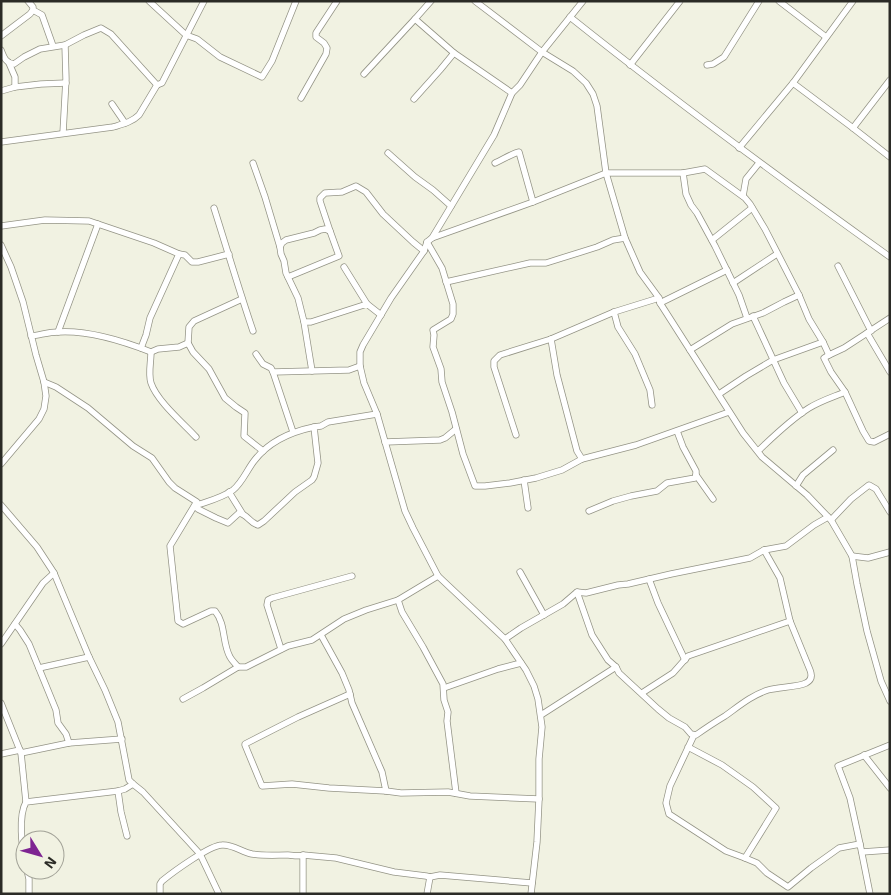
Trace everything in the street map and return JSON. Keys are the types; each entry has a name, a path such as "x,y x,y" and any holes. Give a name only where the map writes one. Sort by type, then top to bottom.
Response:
{"street":[{"path":"28,1 33,10 42,15 54,46"},
{"path":"149,1 186,34 220,57 262,77 272,61 296,1"},
{"path":"1,142 113,127 125,124 139,115 158,85 162,83 204,1"},
{"path":"301,98 326,54 327,48 316,37 316,34 337,1"},
{"path":"364,74 431,1"},
{"path":"475,1 542,52 572,71 586,83 593,94 597,106 606,173 625,238 640,272 743,433 762,456 807,495 829,518 852,556 867,631 881,681 890,701"},
{"path":"531,894 537,842 539,759 542,727 534,686 504,639 438,576 405,511 385,442 364,383 360,366 360,352 381,315 424,251 494,134 512,93 583,1"},
{"path":"630,65 680,1"},
{"path":"707,65 713,64 724,57 759,1"},
{"path":"779,1 826,36"},
{"path":"739,148 793,82 853,1"},
{"path":"1,36 33,10"},
{"path":"570,17 739,148 890,257"},
{"path":"415,19 454,52 512,93"},
{"path":"9,64 14,64 40,49 65,45 101,28 112,34 158,85"},
{"path":"63,133 66,83 65,45"},
{"path":"1,50 15,77 15,87"},
{"path":"414,98 454,52"},
{"path":"853,128 890,80"},
{"path":"793,82 890,157"},
{"path":"1,91 15,87 66,83"},
{"path":"112,104 125,124"},
{"path":"495,163 519,152 533,202"},
{"path":"388,153 451,206"},
{"path":"743,196 746,179 759,163"},
{"path":"253,164 265,197 288,277 298,298 312,371"},
{"path":"430,240 606,173 683,173 705,169 743,196 752,208 765,229 799,295 809,319 829,355"},
{"path":"683,173 686,194 691,205 712,240 784,383 802,413"},
{"path":"288,277 339,256 320,198 325,193 342,192 356,186 366,192 383,214 424,251"},
{"path":"214,208 252,331"},
{"path":"712,240 752,208"},
{"path":"1,226 44,220 80,221 98,224 154,243 184,255 192,262 229,254"},
{"path":"58,332 98,224"},
{"path":"280,246 286,240 320,230 330,231"},
{"path":"446,282 530,263 546,263 613,240 625,238"},
{"path":"430,240 442,268 453,304 451,319 433,330 433,346 441,369 442,382 463,454 476,486 536,478 562,470 582,459 636,445 729,412"},
{"path":"1,245 23,302 46,396 44,409 39,419 1,464"},
{"path":"141,348 150,318 179,254"},
{"path":"733,283 777,254"},
{"path":"344,266 367,304 381,315"},
{"path":"838,266 890,372"},
{"path":"516,435 494,367 494,361 500,356 551,340 614,312 659,300 727,270"},
{"path":"690,350 732,324 763,313 799,295"},
{"path":"242,299 194,321 189,327 188,343 193,352 209,369 225,398 245,413 244,436 263,451"},
{"path":"304,322 311,322 367,304"},
{"path":"614,312 618,327 635,354 650,390 652,405"},
{"path":"890,318 844,348 824,358 869,440 874,442 890,434"},
{"path":"31,336 58,332 94,335 151,352 158,349 179,347 188,343"},
{"path":"551,340 557,375 576,451 582,459"},
{"path":"719,394 773,360 823,342"},
{"path":"151,352 151,384 170,410 196,437"},
{"path":"256,354 263,364 271,368 273,372 293,432"},
{"path":"273,372 349,370 360,366"},
{"path":"44,382 56,386 88,408 133,446 152,458 169,482 197,503"},
{"path":"758,451 802,413 844,392"},
{"path":"238,667 227,650 221,622 215,611 211,611 183,624 178,621 170,546 197,503 222,496 235,488 263,451 283,436 321,426 328,422 376,414"},
{"path":"229,492 242,513 253,523 258,525 264,521 298,489 312,480 318,463 314,427"},
{"path":"385,442 440,440 456,429"},
{"path":"677,430 683,447 696,471 696,475 713,499"},
{"path":"796,486 803,475 833,450"},
{"path":"589,512 631,496 657,491 667,483 695,478 696,475"},
{"path":"524,480 528,508"},
{"path":"504,639 563,604 578,592 586,593 750,558 764,550 786,546 814,525 829,518 869,485 876,489 890,512"},
{"path":"197,503 196,507 198,509 228,523 239,513 242,513"},
{"path":"1,505 37,547 54,573 118,722 129,780 143,792 200,854 219,894"},
{"path":"764,550 780,578 790,621 811,678 804,684 768,690 753,697 694,735 670,786 666,803 670,814 726,851 757,863 767,873 788,887 839,848 860,844"},
{"path":"852,556 868,558 890,552"},
{"path":"520,572 544,615"},
{"path":"1,644 43,583 54,573"},
{"path":"281,649 267,605 268,600 352,576"},
{"path":"183,698 238,667 246,667 288,646 312,640 344,619 398,600 438,576"},
{"path":"649,579 684,660"},
{"path":"578,592 592,635 608,660 616,667 619,673 658,709 694,735"},
{"path":"398,600 402,612 443,684 444,700 448,712 447,721 456,793"},
{"path":"642,693 673,672 688,656 790,621"},
{"path":"15,624 29,644 56,710 58,723 64,729 69,743"},
{"path":"321,635 342,673 352,703 382,772 386,791"},
{"path":"39,668 89,658"},
{"path":"444,688 521,663"},
{"path":"541,715 616,667"},
{"path":"350,694 246,743 245,745 260,784 263,786 292,784 401,793 448,792 470,796 539,799"},
{"path":"1,703 20,751 26,802 22,830"},
{"path":"1,754 69,743 122,739"},
{"path":"870,894 850,798 838,766 890,745"},
{"path":"688,747 722,765 753,787 776,808 745,858"},
{"path":"864,755 890,788"},
{"path":"26,802 125,790 133,784"},
{"path":"118,791 127,836"},
{"path":"160,894 160,884 162,881 200,854 222,844 252,854 336,858 394,872 430,877 440,875 532,883"},
{"path":"862,852 890,850"},
{"path":"303,856 303,894"},
{"path":"427,894 430,877"},
{"path":"29,880 29,894"}]}
